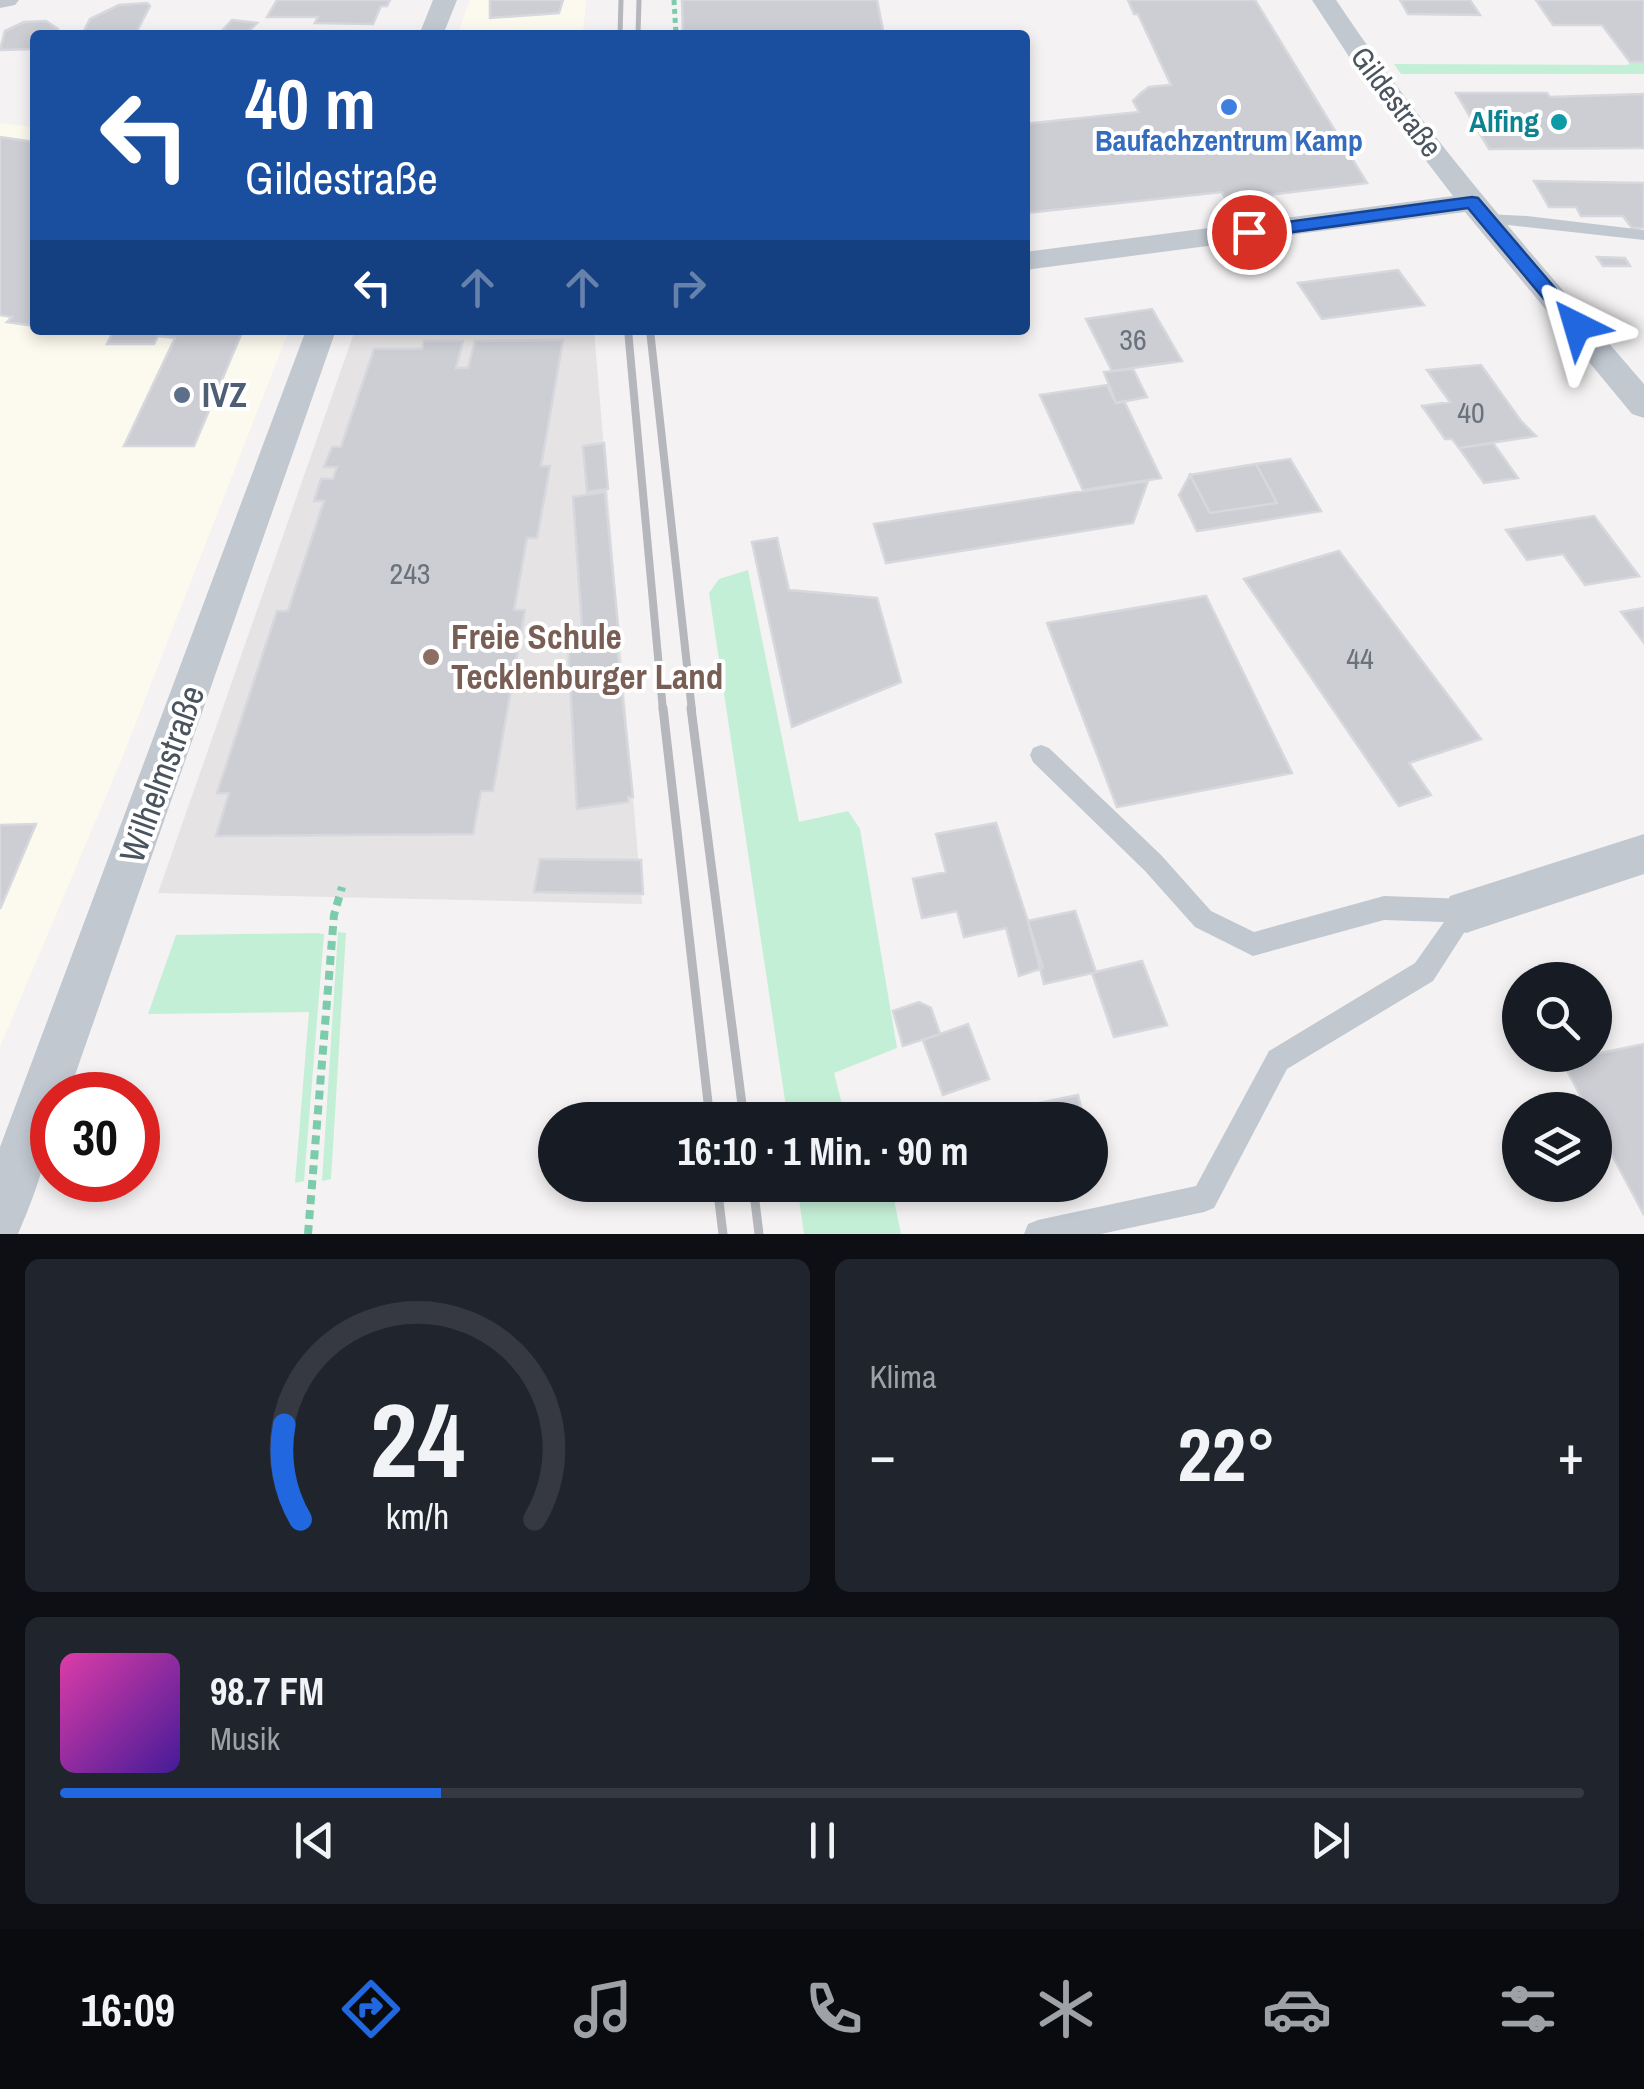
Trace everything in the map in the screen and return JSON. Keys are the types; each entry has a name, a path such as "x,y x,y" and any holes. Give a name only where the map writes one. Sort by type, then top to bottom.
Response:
{"street":[{"path":"433,30 446,0"},
{"name":"Gildestraße","path":"1324,0 1374,76 1644,406"},
{"name":"Gildestraße","path":"1030,259 1480,210"},
{"name":"Wilhelmstraße","path":"0,1216 318,335"},
{"path":"1466,910 1644,854"}],"lane":[{"path":"1480,210 1606,235 1644,235"},
{"path":"1040,755 1153,864 1203,920 1252,944 1384,908 1466,910"},
{"path":"1038,1234 1204,1198 1278,1060 1424,972 1466,910"}],"path":[{"path":"674,0 676,30"},
{"path":"308,1234 334,915 342,888"}],"shaded area":[{"path":"470,0 586,0 583,30 459,30"},
{"path":"0,123 30,126 30,335 287,335 121,761 0,1047"},
{"name":"Freie Schule Tecklenburger Land","path":"353,335 594,335 642,904 158,893"}],"green space":[{"path":"1644,62 1644,74 1401,74 1394,64 1628,65"},
{"path":"748,570 799,822 848,811 860,829 897,1048 834,1073 841,1102 785,1102 709,593 719,579"},
{"path":"338,932 346,933 331,1179 322,1181"},
{"path":"324,934 304,1181 295,1183 309,1012 148,1014 176,935"},
{"path":"799,1202 894,1202 901,1234 804,1234"}],"building":[{"path":"277,0 390,0 387,6 381,6 373,24 315,23 318,17 267,17"},
{"path":"490,0 563,0 559,13 490,18"},
{"path":"682,0 877,0 883,30 683,30"},
{"name":"Baufachzentrum Kamp","path":"1128,0 1255,0 1367,183 1226,200 1222,192 1030,212 1030,123 1139,112 1133,101 1140,94 1149,87 1171,85 1138,14 1134,14"},
{"path":"1400,0 1470,0 1480,15 1408,14"},
{"path":"1536,0 1644,0 1644,62 1630,62 1602,25 1553,25"},
{"path":"119,5 150,6 138,30 84,30 90,19"},
{"path":"232,20 257,23 250,30 223,30"},
{"path":"46,21 58,29 30,30 30,49 0,50 5,31 24,22"},
{"name":"Alfing","path":"1456,93 1547,93 1550,97 1644,94 1644,148 1489,149"},
{"path":"0,137 30,141 30,325 7,322 12,317 0,315"},
{"path":"1534,181 1644,183 1644,228 1632,228 1623,216 1581,216 1576,207 1549,207"},
{"path":"1597,257 1625,258 1630,266 1603,266"},
{"path":"1398,270 1424,305 1322,319 1298,283"},
{"path":"1152,309 1182,361 1112,371 1086,319"},
{"name":"IVZ","path":"112,335 241,335 194,446 124,446 175,338 158,336 154,344 107,344"},
{"path":"563,340 541,466 550,466 537,538 527,538 514,610 525,610 493,791 481,791 473,834 216,836 229,793 217,793 277,611 288,611 324,501 314,501 321,479 333,479 337,467 324,467 332,447 341,447 374,349 422,349 424,341 463,341 456,368 468,368 475,341"},
{"path":"1481,365 1536,436 1459,448 1452,439 1445,439 1422,406 1450,402 1427,370"},
{"path":"1133,369 1147,397 1116,403 1104,372"},
{"path":"1107,385 1116,403 1124,401 1161,478 1083,490 1040,395"},
{"path":"604,443 608,489 587,492 583,446"},
{"path":"1493,443 1518,478 1484,483 1459,448"},
{"path":"1290,459 1321,511 1197,531 1179,495 1190,475 1210,513 1277,503 1256,464"},
{"path":"1256,464 1277,503 1210,513 1190,475"},
{"path":"1148,481 1133,523 886,563 874,524"},
{"path":"605,492 619,636 583,641 573,497"},
{"path":"1594,516 1639,576 1585,585 1563,554 1527,560 1506,530"},
{"path":"777,538 789,590 877,598 901,682 792,727 752,542"},
{"path":"1339,551 1481,739 1409,763 1431,795 1399,806 1244,579"},
{"path":"1206,596 1292,773 1117,807 1047,623"},
{"path":"1644,608 1644,643 1621,612"},
{"path":"616,637 633,797 628,797 628,802 577,809 568,644"},
{"path":"996,823 1043,968 1019,976 1006,928 964,937 957,911 922,918 913,879 946,872 936,834"},
{"path":"36,824 0,909 0,825"},
{"path":"540,859 641,860 643,894 534,892"},
{"path":"1075,911 1096,972 1044,984 1028,921"},
{"path":"1142,961 1167,1025 1114,1037 1092,973"},
{"path":"919,1002 931,1008 940,1034 903,1046 893,1011"},
{"path":"968,1024 989,1079 943,1095 923,1040"},
{"path":"1644,1044 1644,1215 1612,1155 1612,1092 1578,1092 1568,1072 1612,1072 1612,1051"},
{"path":"1078,1095 1080,1102 1044,1102"}],"railway":[{"path":"620,30 621,0"},
{"path":"638,30 639,0"},
{"path":"628,335 663,711"},
{"path":"651,335 692,711"},
{"path":"663,708 708,1102"},
{"path":"691,708 742,1102"},
{"path":"719,1202 723,1234"},
{"path":"755,1202 759,1234"}],"place":[{"name":"Baufachzentrum Kamp","path":"1229,107"},
{"name":"Alfing","path":"1559,122"},
{"name":"IVZ","path":"182,395"},
{"name":"Freie Schule Tecklenburger Land","path":"431,657"}],"route":[{"path":"1249,232 1472,202 1577,326"}]}
